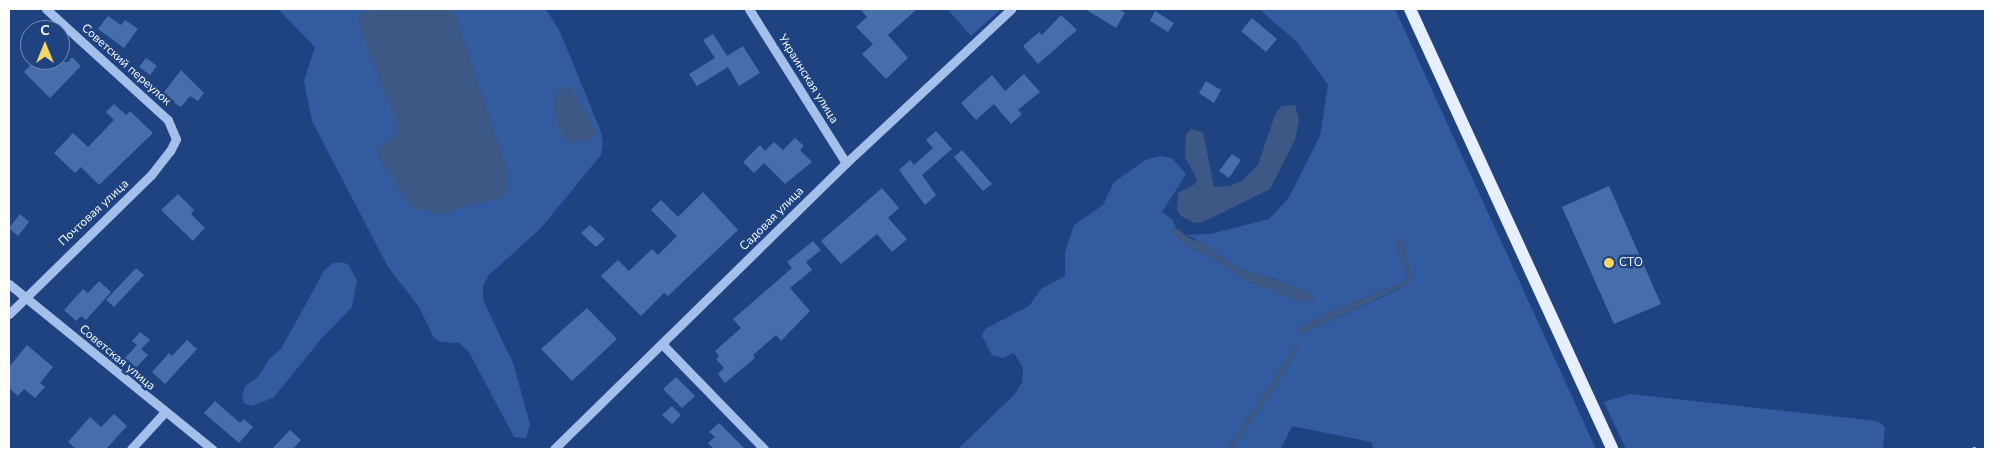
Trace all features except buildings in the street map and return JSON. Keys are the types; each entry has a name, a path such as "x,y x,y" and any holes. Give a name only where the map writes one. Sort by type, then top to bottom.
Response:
{"main road":[{"path":"1410,9 1612,449"}],"street":[{"name":"Советский переулок","path":"46,9 168,120"},
{"name":"Украинская улица","path":"749,9 846,163"},
{"name":"Садовая улица","path":"554,449 663,345 846,163 1011,9"},
{"name":"Почтовая улица","path":"9,314 156,169 176,138 168,120"},
{"name":"Советская улица","path":"9,284 164,413 212,449"},
{"path":"663,345 764,449"},
{"path":"131,449 164,413"}],"shaded area":[{"path":"278,9 546,9 560,32 601,132 603,144 601,155 541,228 489,275 483,286 483,300 513,363 530,424 526,438 514,437 469,352 459,343 441,342 434,338 419,307 388,267 312,121 304,81 315,47"},
{"path":"376,9 453,9 507,171 508,187 503,197 450,211 448,215 415,209 404,198 378,155 378,150 398,133 398,128 357,20 361,14"},
{"path":"947,9 1001,9 971,36"},
{"path":"1259,9 1395,9 1596,449 1374,449 1371,442 1292,426 1281,449 1232,449 1284,373 1258,402 1227,449 958,449 1015,394 1022,382 1023,368 1014,353 1003,358 992,355 982,336 985,329 1029,306 1041,289 1065,276 1065,252 1074,225 1103,205 1114,182 1147,159 1161,156 1172,158 1186,174 1162,212 1172,219 1176,228 1172,229 1184,245 1207,255 1250,283 1286,294 1280,281 1234,266 1203,242 1186,235 1210,234 1269,219 1288,199 1320,136 1328,85 1297,42","holes":["1395,241 1411,272 1404,282 1407,276","1404,282 1399,289 1303,334 1298,332 1297,329 1331,311"]},
{"path":"564,86 571,87 596,131 594,137 588,141 567,142 558,127 553,104 559,88"},
{"path":"1295,105 1299,119 1295,140 1270,189 1203,222 1195,223 1181,216 1177,210 1178,193 1195,184 1197,179 1185,157 1186,134 1191,129 1203,132 1214,187 1230,186 1242,181 1258,165 1276,112 1282,106"},
{"path":"1176,228 1191,239 1203,242 1234,266 1305,290 1317,299 1302,302 1250,283 1207,255 1184,245 1172,233 1172,229"},
{"path":"1397,237 1402,241 1411,272 1412,280 1408,284 1303,334 1298,333 1297,329 1331,311 1404,282 1407,276 1395,241"},
{"path":"340,262 348,264 357,280 352,307 323,337 273,398 251,406 244,403 242,396 245,386 258,377 270,358 281,349 324,271 331,264"},
{"path":"1296,345 1300,345 1278,382 1232,449 1227,449"},
{"path":"1630,394 1877,421 1885,427 1883,449 1626,449 1604,402"}],"place":[{"name":"СТО","path":"1609,263"}]}
